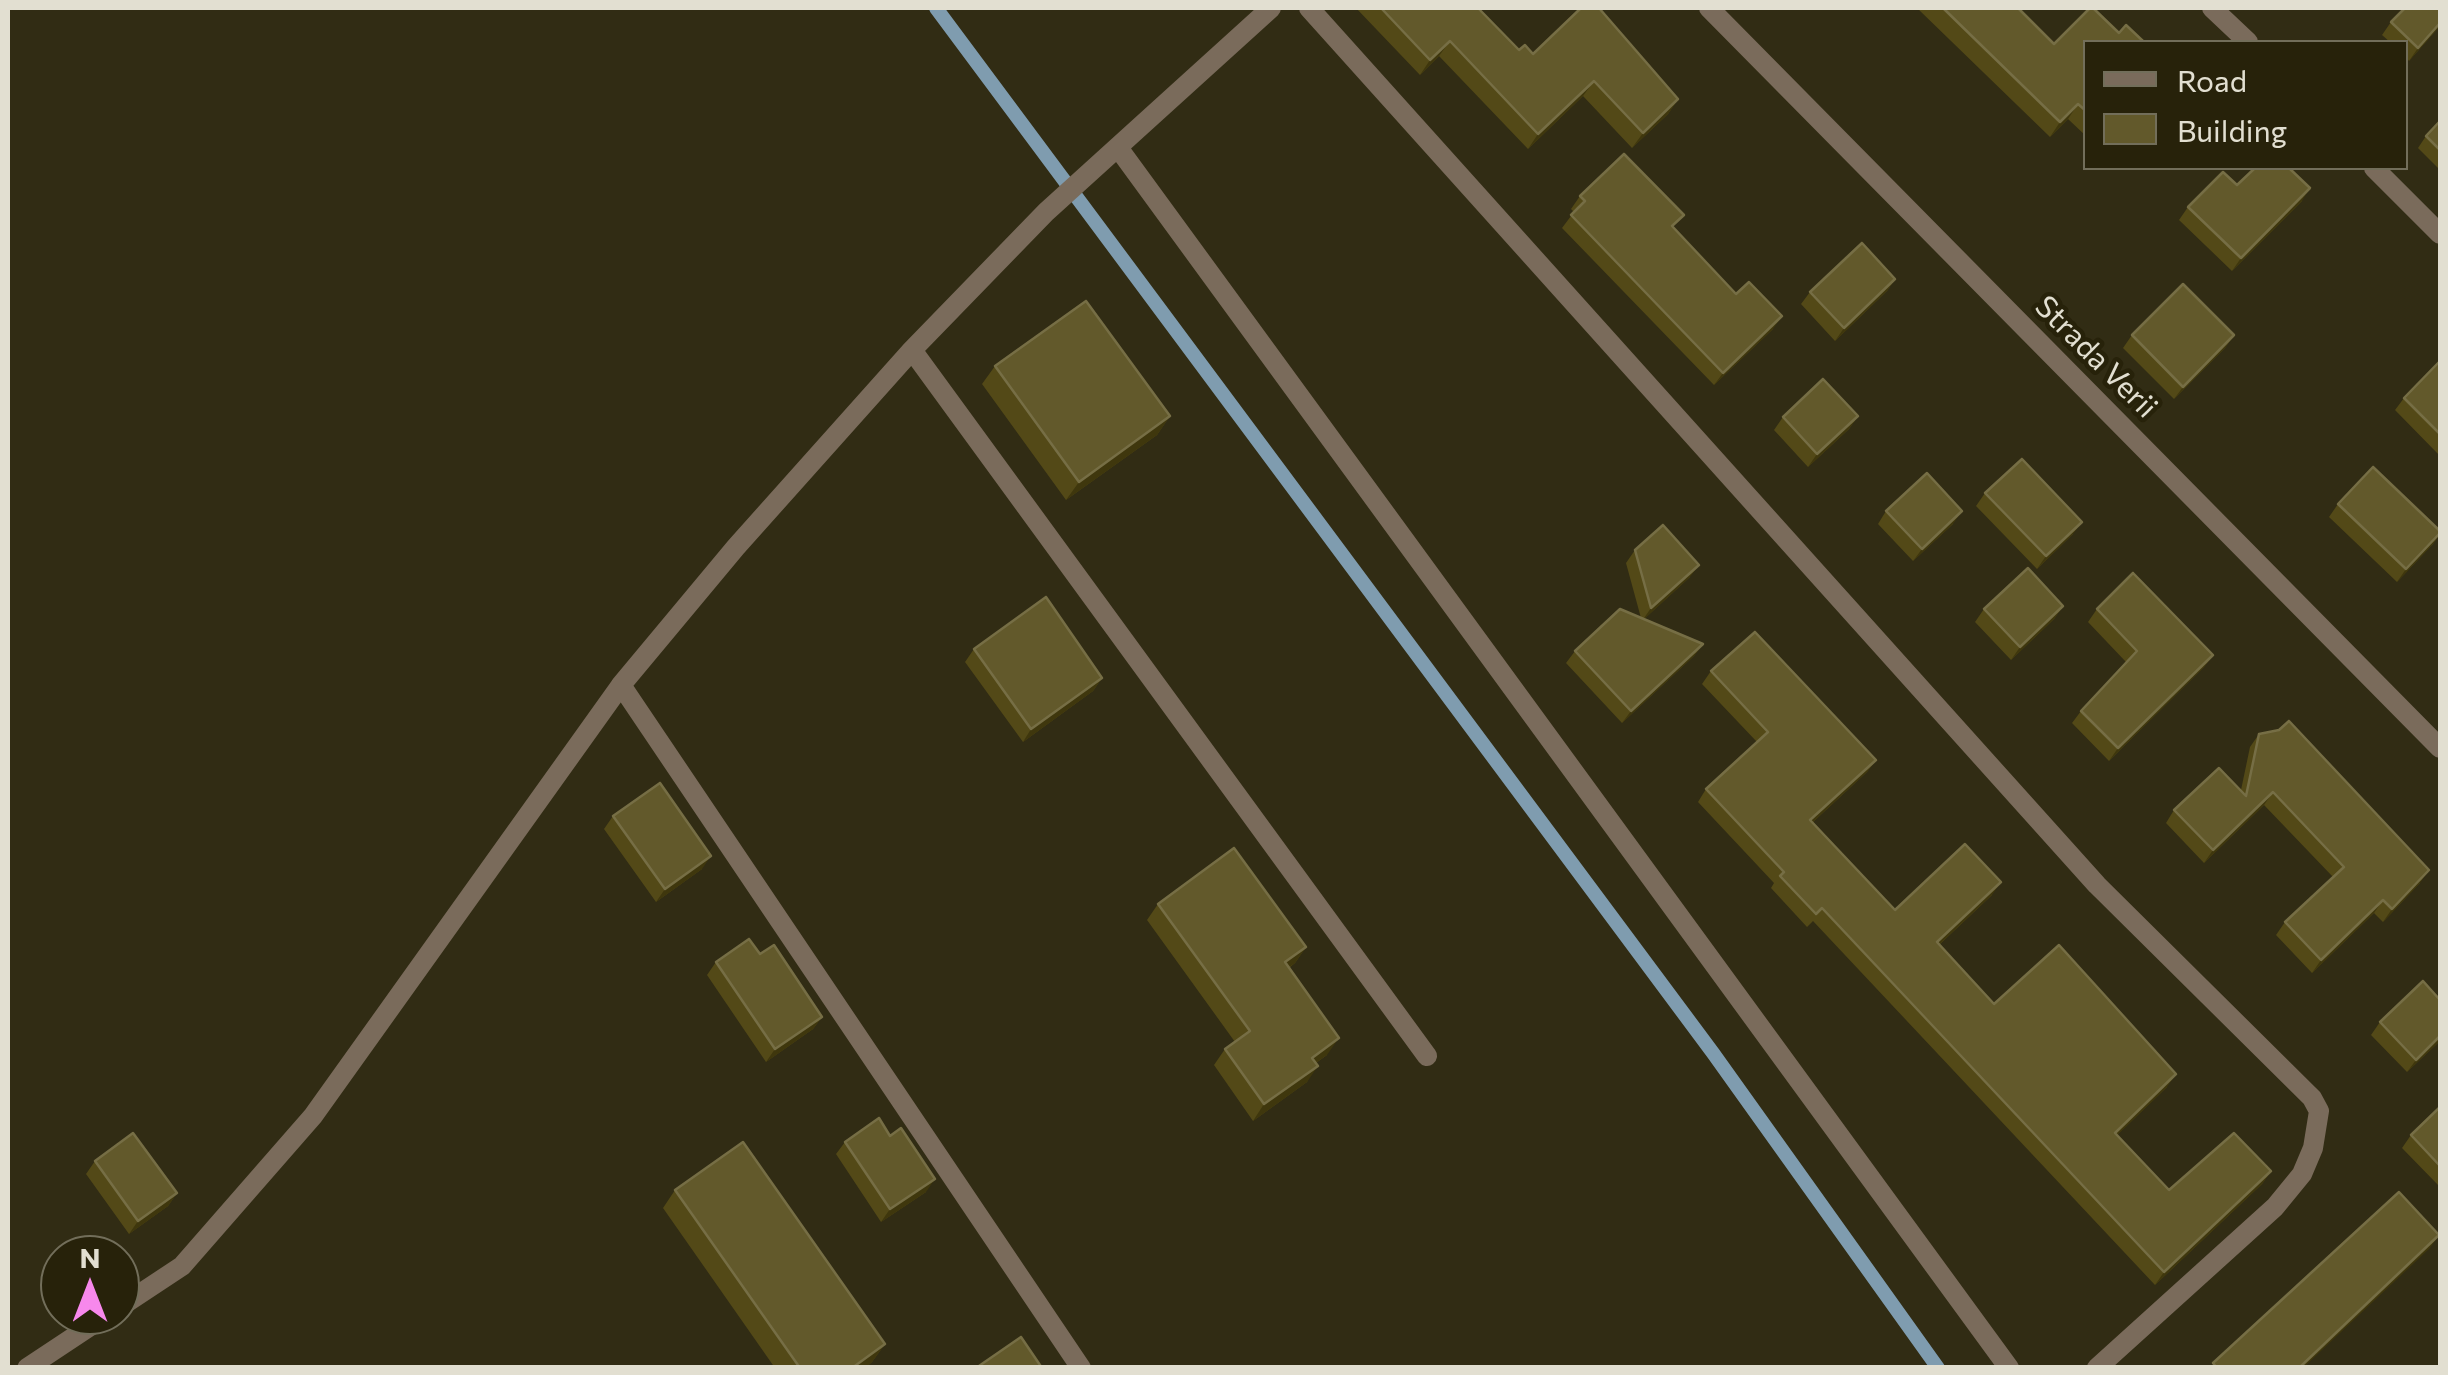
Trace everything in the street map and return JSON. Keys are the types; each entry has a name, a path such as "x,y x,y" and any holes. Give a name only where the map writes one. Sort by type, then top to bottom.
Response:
{"street":[{"path":"140,1293 182,1266 313,1116 621,685 736,547 912,350 1046,212 1097,170 1271,8"},
{"path":"1309,8 2097,885 2312,1098 2319,1112 2313,1148 2302,1174 2274,1207 2097,1368"},
{"name":"Strada Verii","path":"1710,8 2440,748"},
{"path":"2212,8 2246,40"},
{"path":"1120,148 2009,1368"},
{"path":"2376,170 2440,234"},
{"path":"912,350 1427,1056"},
{"path":"621,685 1081,1368"},
{"path":"28,1368 77,1335"}],"building":[{"path":"1381,8 1478,8 1519,50 1525,45 1533,54 1581,8 1599,8 1678,99 1643,133 1594,81 1538,134 1450,41 1430,60"},
{"path":"1943,8 2018,8 2054,44 2093,8 2119,33 2126,25 2142,40 2083,40 2083,108 2078,104 2060,122"},
{"path":"2405,8 2440,8 2440,23 2418,48 2391,22"},
{"path":"2440,121 2440,150 2426,136"},
{"path":"1624,154 1684,215 1672,226 1736,294 1749,282 1782,316 1723,373 1571,215 1585,201 1580,196"},
{"path":"2253,170 2291,170 2310,188 2241,258 2188,207 2223,172 2237,185"},
{"path":"1862,243 1895,279 1844,328 1810,292"},
{"path":"2183,284 2234,335 2183,387 2132,335"},
{"path":"1086,301 1170,416 1079,482 995,366"},
{"path":"2440,361 2440,434 2404,398"},
{"path":"1823,379 1858,416 1817,454 1783,417"},
{"path":"2022,459 2082,522 2046,556 1985,493"},
{"path":"2373,467 2440,531 2406,569 2338,504"},
{"path":"1927,473 1962,511 1922,549 1886,511"},
{"path":"1663,525 1699,565 1651,608 1635,550"},
{"path":"2028,568 2063,606 2020,647 1984,609"},
{"path":"2133,573 2213,655 2118,748 2081,711 2137,651 2097,609"},
{"path":"1046,597 1102,678 1031,729 974,649"},
{"path":"1620,609 1703,644 1631,711 1575,651"},
{"path":"1755,632 1876,760 1810,820 1895,910 1965,844 2001,882 1937,942 1994,1004 2059,945 2176,1074 2115,1133 2169,1190 2234,1133 2271,1171 2164,1272 1822,908 1816,914 1780,876 1784,872 1706,789 1768,732 1711,671"},
{"path":"2289,721 2429,870 2392,909 2383,900 2321,960 2285,922 2344,867 2273,792 2213,850 2174,810 2219,768 2246,796 2259,734 2279,730"},
{"path":"660,783 711,856 665,889 613,816"},
{"path":"1234,848 1306,947 1285,962 1339,1038 1312,1058 1318,1066 1264,1104 1225,1049 1250,1031 1158,904"},
{"path":"749,939 760,954 774,945 822,1017 775,1049 716,962"},
{"path":"2423,981 2440,1000 2440,1036 2416,1060 2380,1022"},
{"path":"2440,1107 2440,1166 2411,1135"},
{"path":"879,1118 890,1136 901,1128 935,1179 890,1209 845,1142"},
{"path":"133,1133 177,1193 138,1221 95,1161"},
{"path":"743,1142 885,1344 852,1368 800,1368 675,1190"},
{"path":"2399,1192 2439,1235 2299,1368 2217,1368 2213,1363"},
{"path":"1021,1337 1042,1368 976,1368"}],"waterway":[{"path":"936,8 1713,1053 1938,1368"}]}
